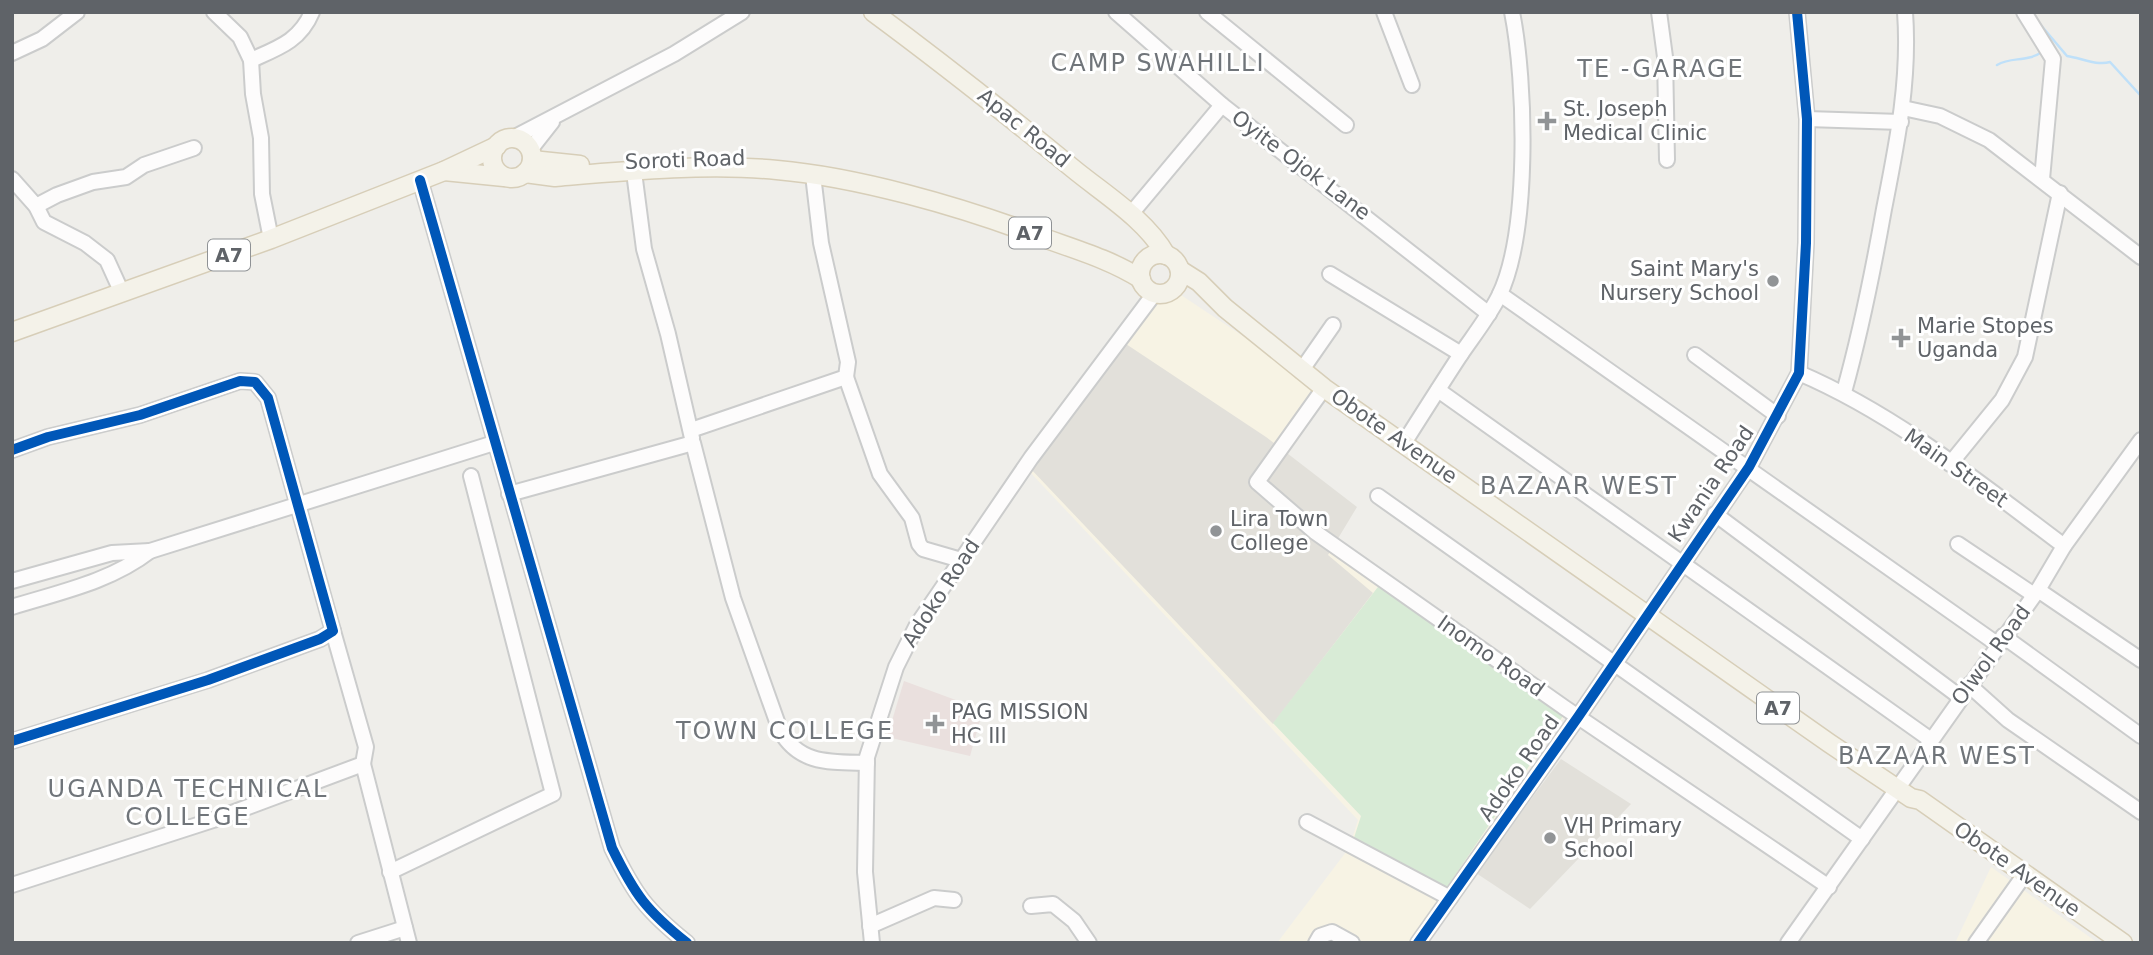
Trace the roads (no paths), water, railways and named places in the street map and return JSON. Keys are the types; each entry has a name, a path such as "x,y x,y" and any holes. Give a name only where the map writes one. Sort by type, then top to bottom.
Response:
{"main road":[{"name":"Apac Road","path":"873,12 963,78 1130,215 1159,243 1166,255"},
{"name":"A7","path":"12,332 271,239 444,171 504,142 523,142 529,161"},
{"path":"504,142 493,163 504,177"},
{"name":"Soroti Road","path":"554,170 748,157 814,169"},
{"name":"A7","path":"529,161 554,170"},
{"name":"A7","path":"444,171 515,178 529,161"},
{"name":"Soroti Road","path":"554,170 634,172 747,168 814,169"},
{"name":"A7","path":"814,169 916,191 1141,272 1148,291 1154,294"},
{"name":"A7","path":"1166,255 1177,263 1179,277"},
{"path":"1141,272 1152,256 1166,255"},
{"path":"1154,294 1168,293 1179,277"},
{"name":"Obote Avenue","path":"1179,277 1225,309 1324,388 1903,793 1920,800 2123,943"},
{"name":"Obote Avenue","path":"1903,793 1915,807 2108,943"}],"street":[{"path":"214,12 240,37 251,60 253,94 261,138 261,194 271,239"},
{"path":"251,60 292,42 305,29 312,12"},
{"path":"504,142 555,118 674,54 742,12"},
{"name":"Oyite Ojok Lane","path":"1116,12 1222,105 1489,313"},
{"path":"1384,12 1412,85"},
{"path":"1404,443 1489,313 1500,294 1509,267 1517,225 1522,154 1519,55 1512,12"},
{"path":"1659,12 1665,57 1667,160"},
{"path":"1797,12 1807,119 1806,243 1799,373"},
{"path":"1844,392 1864,320 1902,115 1907,59 1905,12"},
{"path":"2024,12 2053,59 2042,179"},
{"path":"12,53 42,39 75,13"},
{"path":"1213,14 1346,125"},
{"path":"1130,215 1222,105"},
{"path":"1807,119 1940,116 1967,128 2042,179 2141,257"},
{"path":"529,161 555,118"},
{"path":"36,206 57,195 93,183 125,177 144,165 194,148"},
{"path":"814,169 821,243 848,362 846,377 880,474 912,518 923,549 961,560"},
{"path":"634,172 644,249 733,598 785,739 790,748 804,756 829,762 867,763"},
{"path":"12,179 36,206 44,222 85,243 107,260 122,293"},
{"path":"420,180 612,848 640,900 651,914 687,943"},
{"path":"1950,464 2002,400 2025,357 2060,193"},
{"path":"1330,274 1461,354"},
{"name":"Adoko Road","path":"872,943 865,872 867,763 875,728 896,667 916,625 1056,422 1154,294"},
{"path":"1500,294 2141,736"},
{"path":"1301,371 1333,325"},
{"path":"1695,355 1778,416"},
{"name":"Main Street","path":"1799,373 1844,392 2064,546"},
{"name":"Kwania Road","path":"1648,614 1749,467 1799,373"},
{"path":"509,494 692,437 846,377"},
{"path":"12,450 48,437 140,415 240,381 255,382 268,398 366,747 363,764 407,935 358,943"},
{"name":"Inomo Road","path":"1324,388 1256,482 1315,532 1578,717 1829,887"},
{"path":"1438,390 1931,740"},
{"path":"1958,544 2036,592 2064,546 2141,440"},
{"path":"12,581 112,553 150,551 494,443"},
{"path":"390,872 548,799 553,794 471,475"},
{"path":"1378,496 1862,839"},
{"path":"1715,514 2141,813"},
{"path":"12,607 99,580 130,566 150,551"},
{"name":"Olwol Road","path":"1903,793 1931,740 2036,592 2139,655"},
{"name":"Adoko Road","path":"1418,943 1648,614"},
{"path":"12,741 208,680 320,639 333,631"},
{"path":"12,885 214,820 363,764"},
{"path":"1788,943 1862,839 1903,793"},
{"path":"1307,822 1450,898"},
{"path":"1976,943 2020,881"},
{"path":"870,926 934,898 954,900"},
{"path":"1031,906 1053,904 1074,920 1089,943"},
{"path":"1316,943 1320,936 1332,932 1352,943"}],"waterway":[{"path":"2039,23 2067,56 2094,62 2110,62 2141,96"},
{"path":"1997,65 2042,52"}],"place":[{"name":"St. Joseph Medical Clinic","path":"1547,121"},
{"name":"Saint Mary's Nursery School","path":"1773,281"},
{"name":"Marie Stopes Uganda","path":"1901,338"},
{"name":"Lira Town College","path":"1216,531"},
{"name":"PAG MISSION HC III","path":"935,724"},
{"name":"VH Primary School","path":"1550,838"}],"district":[{"name":"CAMP SWAHILLI","path":"1158,63"},
{"name":"TE -GARAGE","path":"1661,69"},
{"name":"BAZAAR WEST","path":"1579,486"},
{"name":"TOWN COLLEGE","path":"785,731"},
{"name":"BAZAAR WEST","path":"1937,756"},
{"name":"UGANDA TECHNICAL COLLEGE","path":"188,803"}]}
